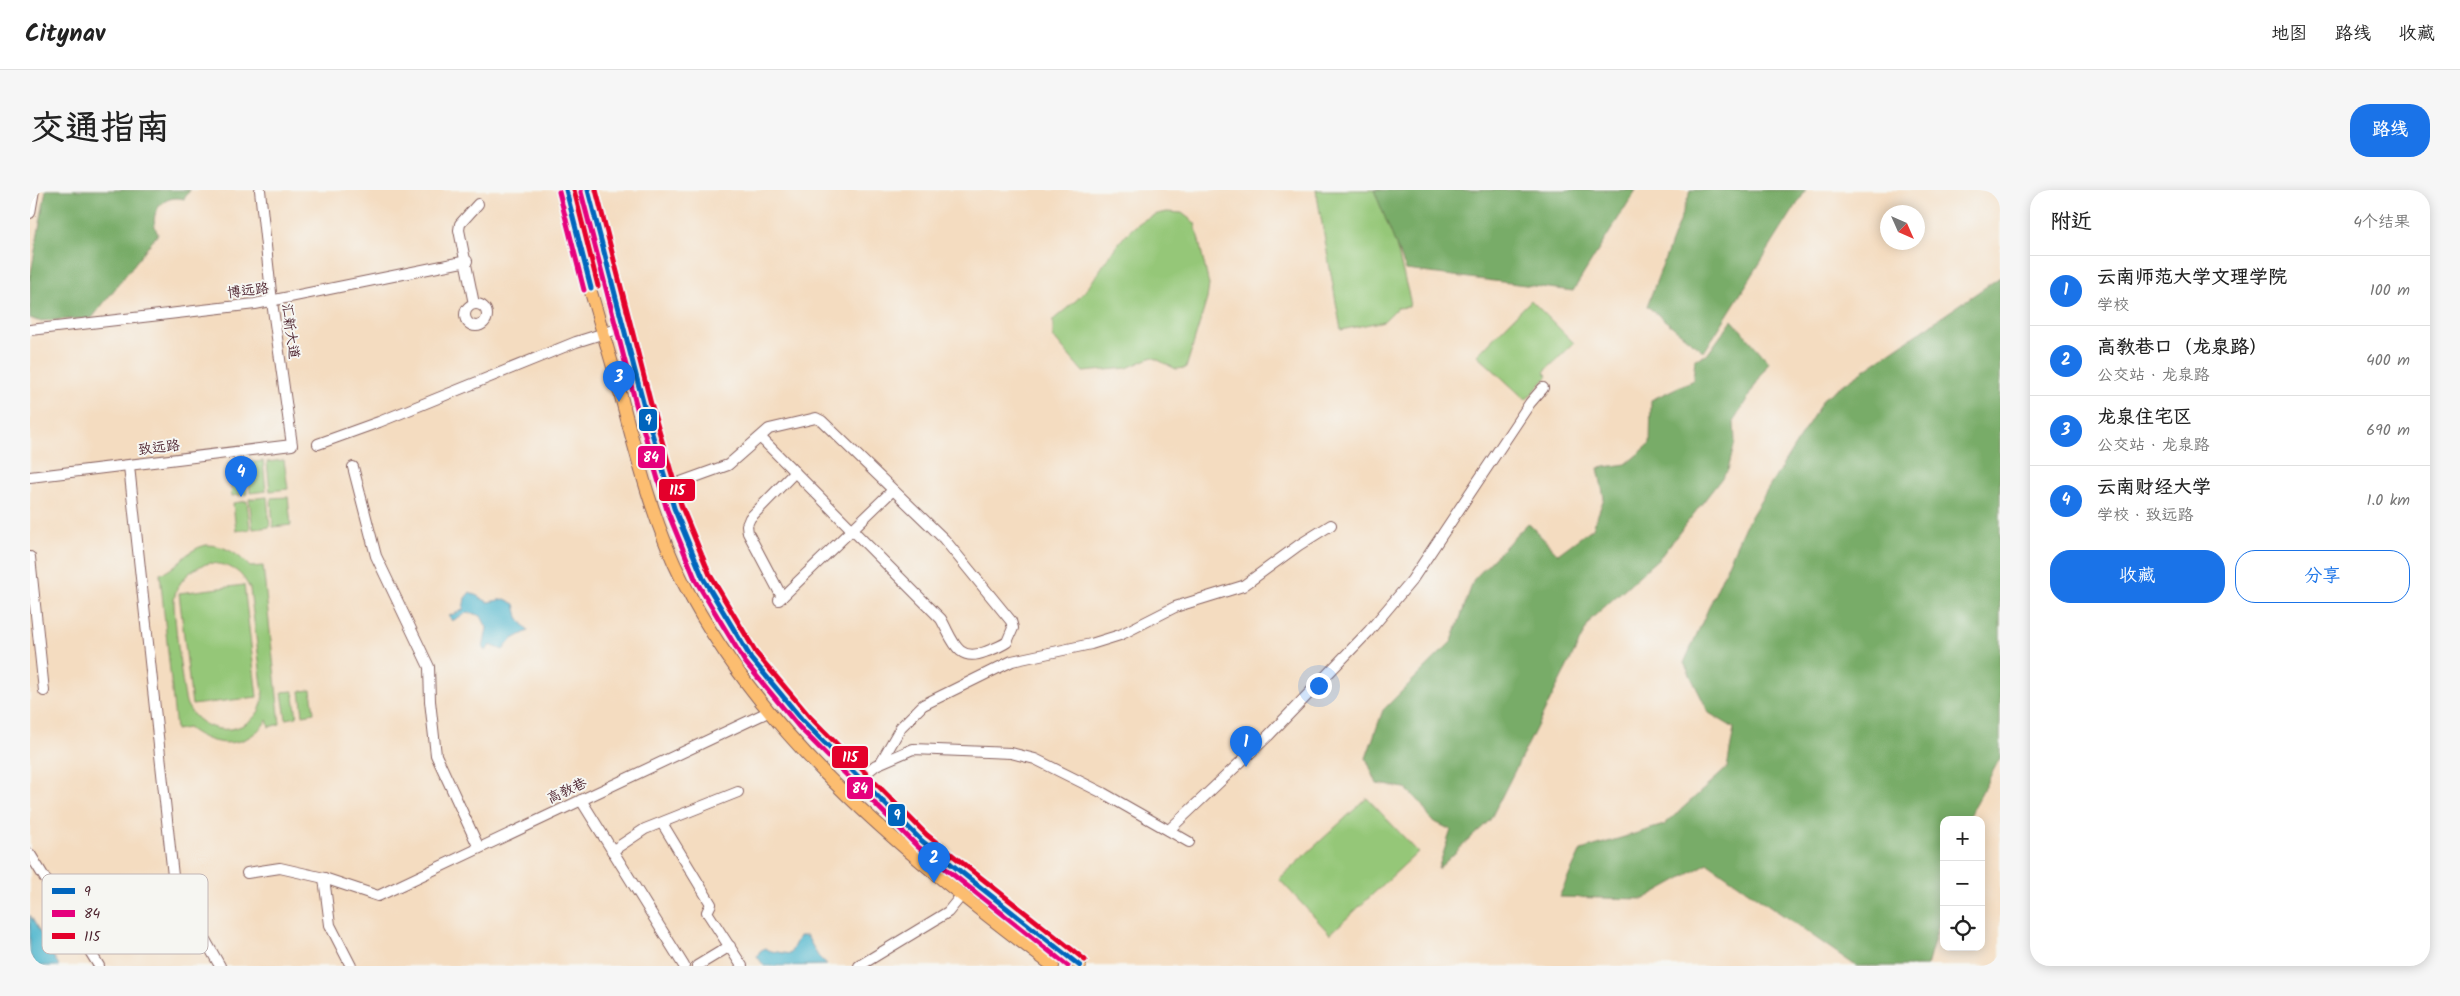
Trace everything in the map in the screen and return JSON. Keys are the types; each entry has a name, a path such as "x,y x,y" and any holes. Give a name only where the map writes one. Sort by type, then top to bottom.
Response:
{"main road":[{"path":"566,190 647,494 669,551 705,623 734,668 768,712 844,791 912,855 961,896 1053,966"},
{"path":"588,190 667,487 686,541 704,578 751,658 804,722 860,778 878,799 922,840 1080,966"}],"street":[{"path":"30,213 34,190"},
{"name":"汇新大道","path":"260,190 272,302 292,445"},
{"path":"474,304 467,261 458,230 460,224 478,204"},
{"name":"博远路","path":"30,330 272,302 467,261"},
{"path":"318,444 603,333 624,327"},
{"path":"1169,830 1268,736 1369,631 1412,580 1525,410 1543,388"},
{"path":"667,487 721,469 760,437 776,426 816,418 827,424 892,491 944,540 1011,620 1013,628 1007,642 974,657 968,657 960,652 941,619 760,437"},
{"name":"致远路","path":"30,477 292,445"},
{"path":"129,466 173,874"},
{"path":"353,467 376,556 429,667 430,701 436,755 479,848"},
{"path":"795,472 753,514 747,525 748,532 780,598 892,491"},
{"path":"881,762 901,727 923,705 1012,661 1091,644 1120,634 1175,607 1244,586 1299,545 1332,525"},
{"path":"30,557 44,691"},
{"name":"高教巷","path":"324,878 378,896 768,712"},
{"path":"844,791 881,762 913,749 1012,753 1043,764 1103,793 1189,842"},
{"path":"612,851 645,829 738,792"},
{"path":"581,800 684,966"},
{"path":"662,823 711,904 708,912 742,966"},
{"path":"30,854 42,874"},
{"path":"247,873 280,868 324,878 330,925 351,966"},
{"path":"859,966 948,912 961,896"},
{"path":"208,945 220,966"},
{"path":"697,966 730,946"},
{"path":"92,954 99,966"}],"green space":[{"path":"46,190 190,190 184,199 169,199 159,207 154,220 158,234 92,318 38,321 30,318 30,278"},
{"path":"1316,190 1382,190 1410,300 1409,307 1397,308 1384,321 1341,330"},
{"path":"1374,190 1636,190 1573,291 1406,270"},
{"path":"1691,190 1806,190 1704,352 1647,306"},
{"path":"1167,212 1182,213 1195,223 1209,285 1207,299 1186,368 1176,369 1152,357 1127,368 1083,372 1053,337 1053,320 1074,303 1085,291 1129,232 1140,222"},
{"path":"2000,277 2000,758 1969,816 1940,816 1940,919 1927,966 1856,966 1708,863 1644,899 1559,897 1581,850 1664,825 1727,768 1734,728 1709,713 1684,663 1745,526 1825,397"},
{"path":"1531,300 1574,343 1544,372 1548,376 1526,400 1477,355"},
{"path":"1732,320 1769,362 1734,421 1735,442 1728,470 1661,556 1591,619 1490,820 1438,869 1451,830 1431,820 1420,802 1405,788 1377,784 1366,758 1383,710 1452,641 1474,579 1528,523 1558,554 1593,528 1604,498 1598,468 1626,464 1650,444 1651,400 1693,380 1695,359 1707,355"},
{"path":"284,460 288,489 270,491 267,462"},
{"path":"263,461 266,491 250,493 247,463"},
{"path":"243,462 247,494 232,496 228,464"},
{"path":"267,497 270,527 253,529 249,499"},
{"path":"288,497 291,525 273,527 271,498"},
{"path":"247,501 250,529 236,531 233,503"},
{"path":"206,545 219,546 235,554 250,567 263,566 280,724 269,727 267,720 259,730 250,736 230,743 209,740 188,728 176,730 160,574 172,568 198,547","holes":["204,564 230,567 239,573 250,589 263,693 262,703 256,715 245,724 229,729 220,729 205,724 192,713 187,705 181,673 174,610 176,591 185,577 194,569"]},
{"path":"244,585 257,697 192,705 179,593"},
{"path":"311,690 314,713 303,715 300,691"},
{"path":"293,691 297,717 286,719 282,692"},
{"path":"1367,798 1418,852 1330,934 1279,879"}],"water":[{"path":"470,592 488,602 505,599 515,604 518,617 528,631 511,640 503,650 490,645 486,651 483,649 487,628 481,616 468,612 452,621 449,616 463,610 465,598"},
{"path":"30,915 42,936 42,954 52,954 59,966 36,966 30,955"},
{"path":"799,936 807,936 818,956 827,965 764,966 757,956 765,948 771,951 790,954"}],"transit line":[{"name":"9","path":"566,190 591,288"},
{"name":"115","path":"574,190 598,286"},
{"name":"9","path":"588,190 644,406 674,508 703,578 751,658 804,722 922,841 1080,966"},
{"name":"115","path":"596,190 651,404 681,505 710,575 757,654 810,717 927,835 1085,960"},
{"name":"84","path":"559,192 584,290"},
{"name":"84","path":"581,192 637,408 667,510 696,581 745,662 799,727 917,846 1068,966"}],"place":[{"name":"龙泉住宅区","path":"619,402"},
{"name":"云南财经大学","path":"241,497"},
{"name":"云南师范大学文理学院","path":"1246,767"},
{"name":"高教巷口（龙泉路）","path":"934,883"}]}
